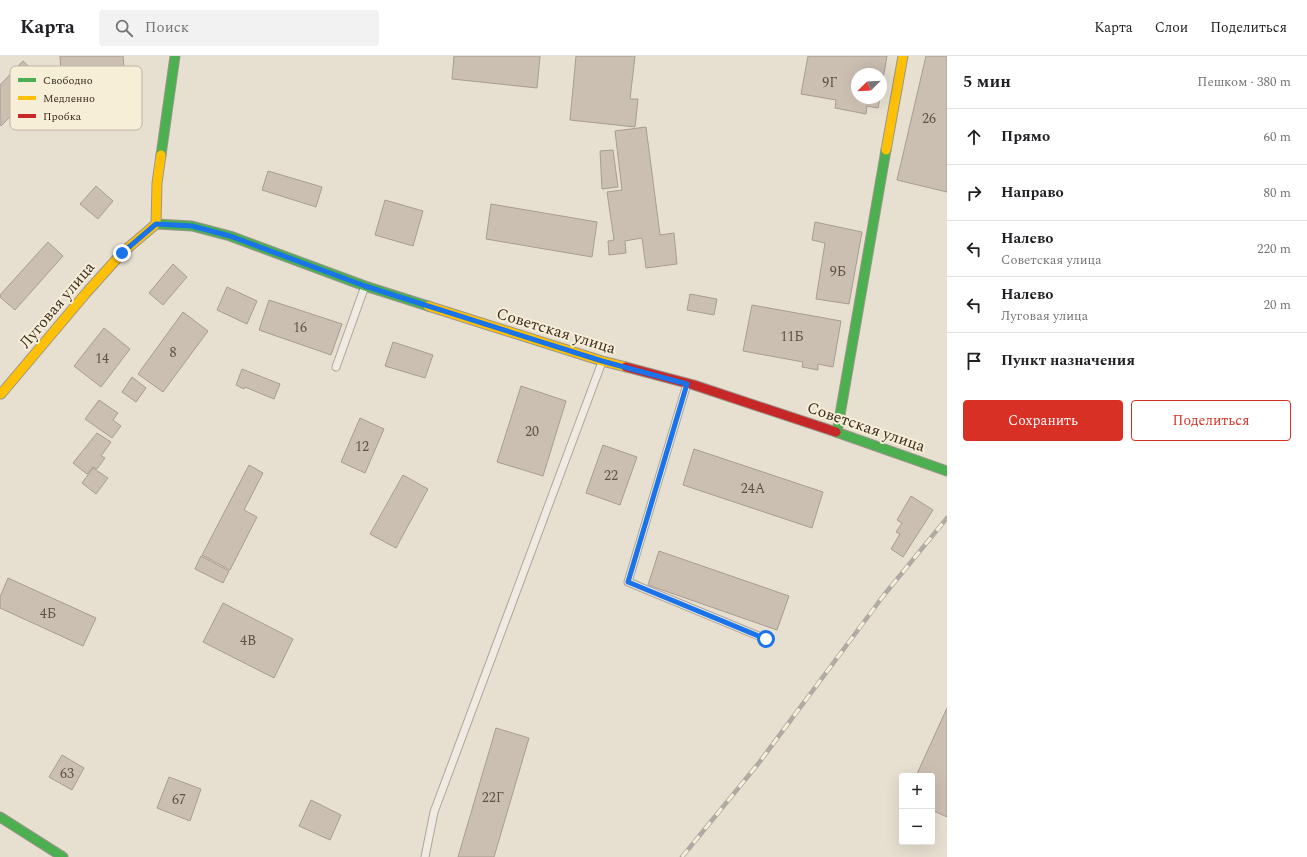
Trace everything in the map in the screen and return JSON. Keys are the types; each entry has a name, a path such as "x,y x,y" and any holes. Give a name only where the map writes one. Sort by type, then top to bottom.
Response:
{"street":[{"path":"156,224 157,183 175,56"},
{"path":"837,432 903,56"},
{"name":"Советская улица","path":"156,224 192,226 230,236 365,286 602,361 687,384 837,432 947,471"},
{"name":"Луговая улица","path":"1,394 122,253 156,224"},
{"path":"0,817 62,857"}],"lane":[{"path":"336,367 365,286"},
{"path":"425,857 434,812 602,361"},
{"path":"687,384 628,582 766,639"}],"building":[{"path":"60,56 123,56 124,66 61,66"},
{"path":"454,56 540,56 537,88 452,79"},
{"path":"576,56 635,56 630,99 638,99 635,127 570,120"},
{"path":"808,56 887,56 885,68 851,68 851,104 879,104 878,108 867,106 866,114 835,108 836,100 801,94"},
{"path":"926,56 947,56 947,192 897,180"},
{"path":"23,61 28,66 18,66"},
{"path":"10,75 10,117 1,126 0,124 0,85"},
{"path":"646,127 660,235 674,233 677,264 646,268 642,238 625,241 626,253 609,255 608,241 614,240 607,192 622,190 615,131"},
{"path":"613,150 618,187 602,189 600,151"},
{"path":"268,171 322,187 316,207 262,190"},
{"path":"96,186 113,201 98,219 80,204"},
{"path":"385,200 423,211 413,246 375,235"},
{"path":"491,204 597,222 592,257 486,239"},
{"path":"815,222 862,232 849,304 816,299 825,243 812,240"},
{"path":"48,242 63,256 15,310 0,297 0,295"},
{"path":"173,264 187,277 163,305 149,293"},
{"path":"227,287 257,301 247,324 217,310"},
{"path":"690,294 717,299 714,315 687,310"},
{"path":"269,300 342,324 331,355 259,330"},
{"path":"752,305 841,321 833,367 818,364 818,370 802,367 803,362 743,351"},
{"path":"183,312 208,331 163,392 138,374"},
{"path":"104,328 130,349 101,387 74,366"},
{"path":"393,342 433,355 425,378 385,366"},
{"path":"242,369 280,384 274,399 245,387 244,389 236,385"},
{"path":"132,377 146,388 136,402 122,392"},
{"path":"521,386 566,401 543,476 497,462"},
{"path":"99,400 118,413 113,420 121,426 112,438 85,419"},
{"path":"360,418 384,429 365,473 341,462"},
{"path":"97,433 111,442 101,456 105,458 97,469 93,467 87,474 73,463"},
{"path":"603,445 637,457 620,505 586,493"},
{"path":"694,449 823,492 812,528 683,485"},
{"path":"249,465 263,473 244,510 257,517 230,570 202,555"},
{"path":"93,468 108,478 96,494 82,483"},
{"path":"403,475 428,489 396,548 370,534"},
{"path":"911,496 933,510 903,557 891,549 900,534 896,532 902,523 897,520"},
{"path":"659,551 789,596 777,630 648,585"},
{"path":"201,556 229,571 223,583 195,569"},
{"path":"8,578 96,618 83,646 0,608 0,597"},
{"path":"223,603 293,639 274,678 203,642"},
{"path":"947,708 947,817 935,811 935,773 917,773"},
{"path":"496,728 529,738 494,857 458,857"},
{"path":"62,755 84,768 72,790 49,777"},
{"path":"169,777 201,789 190,821 157,808"},
{"path":"311,800 341,815 330,840 299,826"}],"railway":[{"path":"682,857 758,764 884,595 947,518"}],"traffic: fast":[{"path":"161,155 175,56"},
{"path":"837,432 886,150"},
{"path":"156,224 192,226 230,236 365,286 428,306"},
{"path":"836,432 947,471"},
{"path":"0,817 63,857"}],"traffic: slow":[{"path":"886,150 903,56"},
{"path":"0,393 1,394 122,253 156,224 157,183 161,155"},
{"path":"428,306 602,361 626,367"}],"traffic: jam":[{"path":"626,367 694,385 836,432"}],"route":[{"path":"122,253 156,224 192,226 230,236 365,286 602,361 687,384 628,582 766,639"}]}
